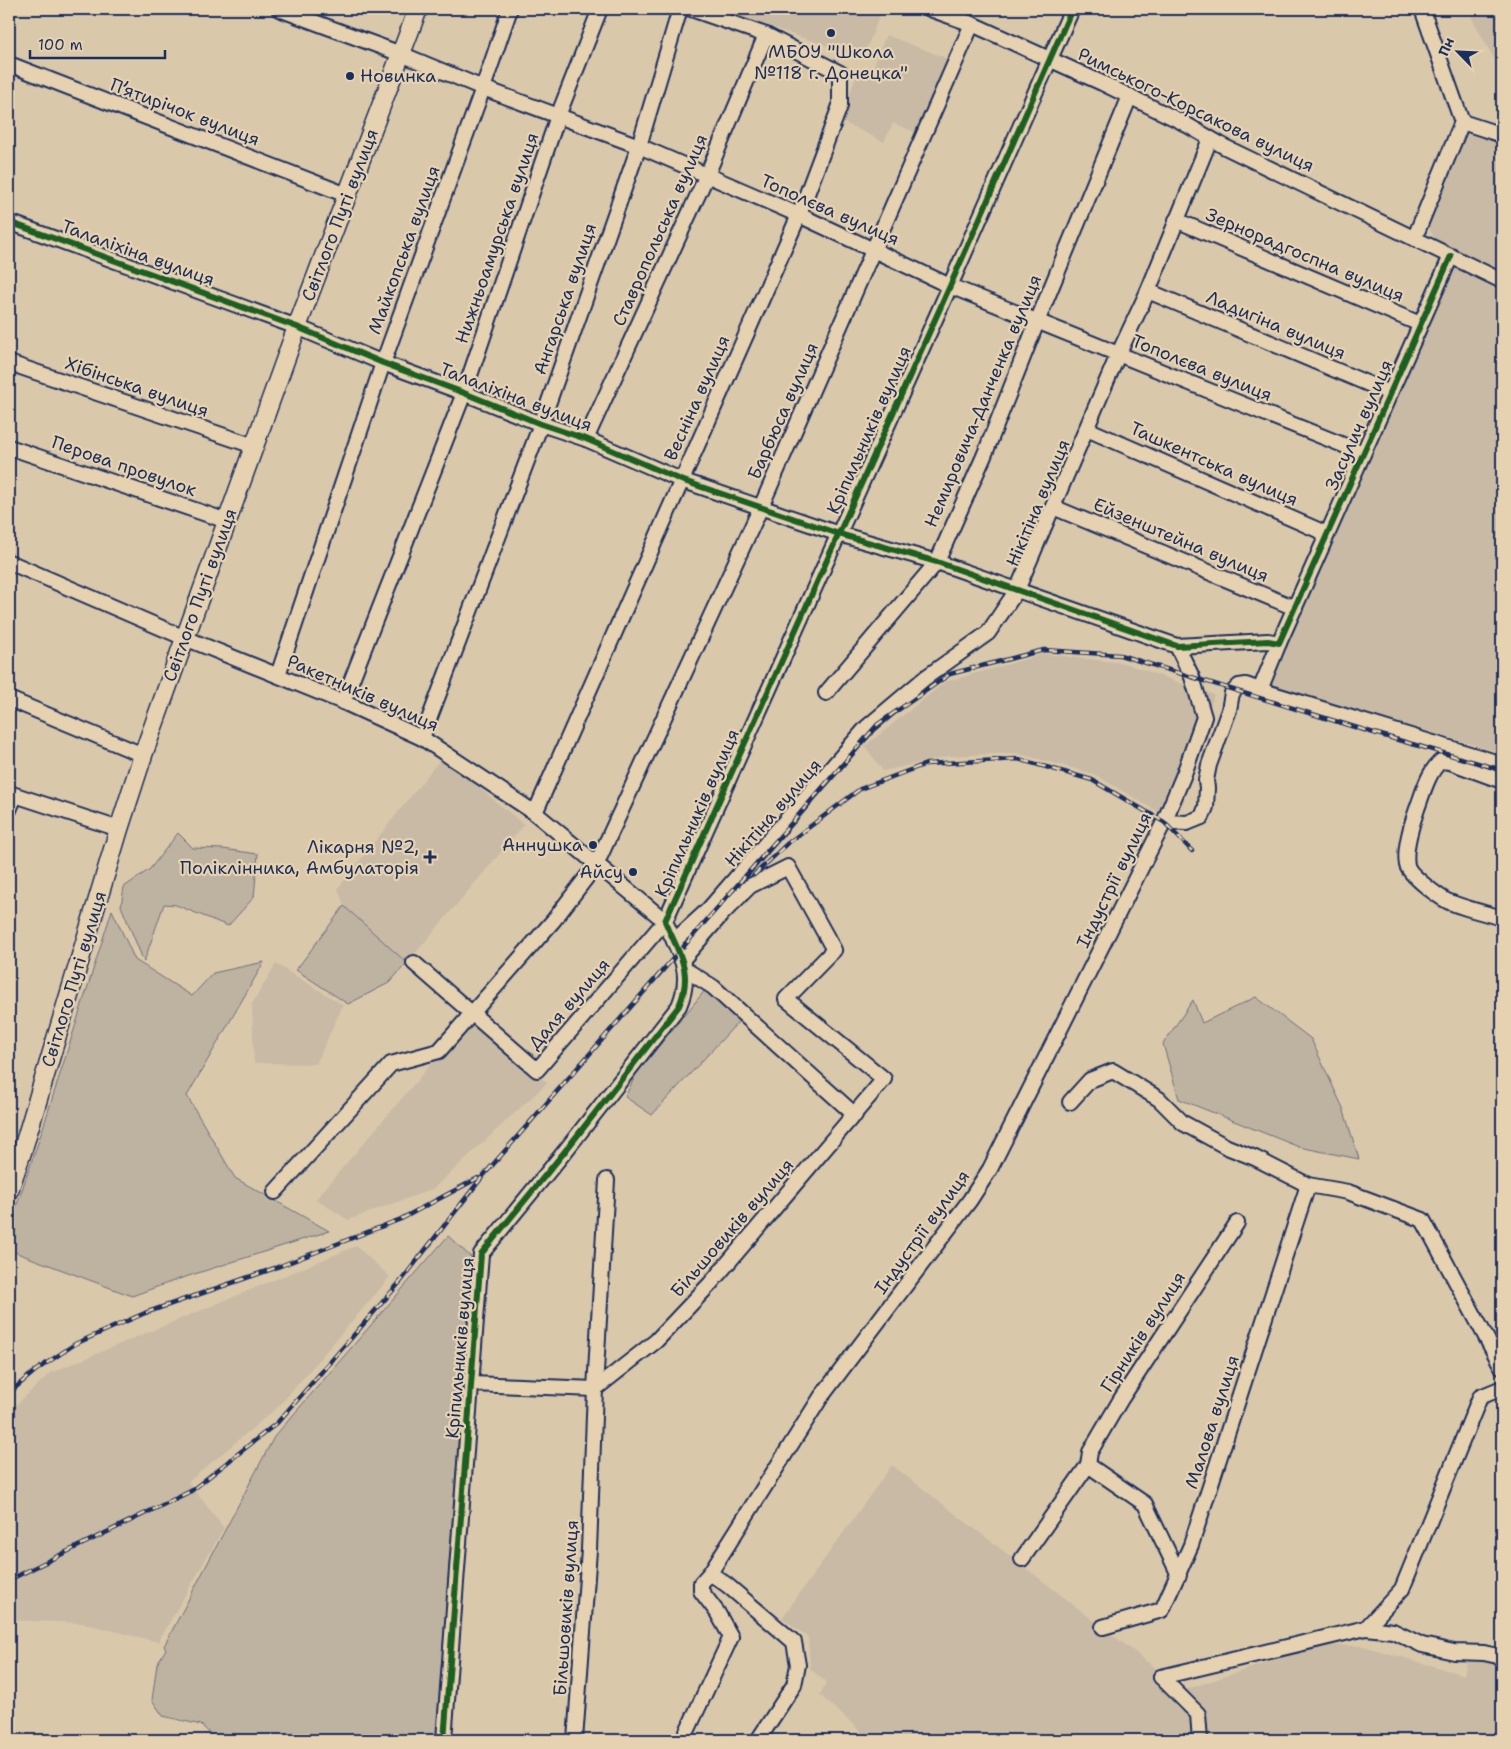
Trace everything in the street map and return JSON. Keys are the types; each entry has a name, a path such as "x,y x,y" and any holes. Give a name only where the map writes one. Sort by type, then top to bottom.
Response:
{"main road":[{"name":"Світлого Путі вулиця","path":"9,1190 15,1153 143,755 297,327 418,9"}],"street":[{"name":"Тополєва вулиця","path":"279,9 638,146 799,215 950,286 1363,453"},
{"name":"Майкопська вулиця","path":"278,675 383,363 510,9"},
{"name":"Нижньоамурська вулиця","path":"343,702 464,393 558,116 600,9"},
{"name":"Ангарська вулиця","path":"422,738 541,424 638,146 680,9"},
{"path":"691,9 766,36"},
{"name":"Римського-Корсакова вулиця","path":"930,9 972,24 1130,96 1180,121 1210,139 1415,237 1502,281"},
{"name":"Кріпильників вулиця","path":"444,1740 481,1254 560,1158 679,1006 685,992 684,965 665,921 1072,9"},
{"path":"1415,237 1462,122 1422,9"},
{"name":"Барбюса вулиця","path":"596,865 761,506 972,24"},
{"name":"Весніна вулиця","path":"535,813 799,215 840,106 840,73 766,36"},
{"name":"Ставропольська вулиця","path":"586,439 707,175 766,36"},
{"name":"П’ятирічок вулиця","path":"9,64 348,195"},
{"name":"Немировича-Данченка вулиця","path":"826,693 937,562 984,456 1130,96"},
{"path":"1462,122 1502,135"},
{"name":"Нікітіна вулиця","path":"674,941 708,910 867,727 925,678 988,632 1017,590 1148,290 1210,139"},
{"name":"Зернорадгоспна вулиця","path":"1176,220 1420,324"},
{"name":"Талаліхіна вулиця","path":"9,222 297,327 383,363 541,424 586,439 681,480 839,534 937,562 1177,646"},
{"name":"Засулич вулиця","path":"1260,690 1294,608 1451,256"},
{"name":"Ладигіна вулиця","path":"1148,290 1390,393"},
{"name":"Хібінська вулиця","path":"9,363 254,446"},
{"name":"Ташкентська вулиця","path":"1087,429 1327,534"},
{"name":"Перова провулок","path":"9,447 227,521"},
{"name":"Ейзенштейна вулиця","path":"1053,507 1294,608"},
{"name":"Ракетників вулиця","path":"9,562 185,638 343,702 422,738 535,813 665,921"},
{"path":"1177,646 1268,641 1279,643"},
{"name":"Індустрії вулиця","path":"683,1740 731,1637 717,1612 701,1591 701,1583 710,1574 821,1397 970,1200 990,1169 1164,822 1184,774 1204,717 1192,677 1177,646"},
{"path":"1164,822 1187,823 1202,817 1206,807 1206,780 1209,766 1229,710 1232,693 1239,686 1246,685 1502,764"},
{"path":"9,699 143,755"},
{"path":"1473,755 1476,770"},
{"path":"1502,781 1450,762 1441,761 1437,764 1427,781 1413,820 1407,866 1416,877 1447,900 1502,918"},
{"path":"9,810 12,794 119,829"},
{"path":"275,1192 391,1064 439,1051 553,921 596,865"},
{"name":"Більшовиків вулиця","path":"596,1389 656,1341 710,1284 884,1079 786,999 834,950 788,867 750,886 722,914 684,965"},
{"name":"Даля вулиця","path":"414,963 537,1070 665,921"},
{"path":"684,965 713,987 855,1115"},
{"path":"1070,1102 1090,1080 1113,1071 1159,1099 1183,1123 1227,1147 1255,1158 1308,1185 1348,1192 1423,1220 1502,1366"},
{"name":"Більшовиків вулиця","path":"575,1740 590,1550 607,1180"},
{"name":"Малова вулиця","path":"1103,1627 1162,1610 1179,1574 1191,1545 1226,1441 1308,1185"},
{"name":"Гірників вулиця","path":"1022,1559 1088,1465 1090,1452 1121,1398 1237,1223"},
{"path":"472,1384 596,1389"},
{"path":"1366,1628 1402,1589 1480,1397 1502,1388"},
{"path":"1088,1465 1145,1504 1179,1574"},
{"path":"710,1574 727,1585 794,1642 798,1665 794,1686 758,1740"},
{"path":"1200,1740 1198,1714 1161,1677 1366,1628 1393,1631 1422,1645 1454,1652 1502,1657"}],"shaded area":[{"name":"МБОУ \"Школа №118 г. Донецка\"","path":"717,9 882,9 863,58"},
{"path":"1467,9 1502,9 1502,73"},
{"path":"886,35 954,61 922,135 893,123 884,142 841,121 857,73 871,72"},
{"path":"1466,131 1502,142 1502,753 1267,684 1451,272 1427,224"},
{"path":"1044,654 1124,663 1214,695 1172,820 1094,774 1016,753 949,756 883,771 865,746 945,682"},
{"name":"Лікарня №2, Поліклінника, Амбулаторія","path":"442,757 524,825 407,963 344,906 338,888"},
{"path":"178,833 193,848 223,849 258,854 254,897 228,926 176,905 164,904 144,962 121,906 124,887 150,869"},
{"path":"344,906 407,963 389,983 348,1004 296,970"},
{"path":"112,910 135,960 192,996 213,973 264,962 187,1096 235,1178 329,1231 132,1296 9,1250 9,1228"},
{"path":"276,964 343,1005 316,1064 254,1063 252,1004"},
{"path":"706,989 740,1020 652,1115 625,1097 636,1074"},
{"path":"1256,997 1311,1039 1343,1108 1359,1159 1299,1147 1179,1099 1163,1044 1193,1000 1202,1023"},
{"path":"473,1017 547,1083 433,1189 348,1220 316,1199 438,1056"},
{"path":"448,1236 472,1258 436,1740 217,1740 201,1725 163,1716 152,1700 157,1664 166,1649 164,1646 274,1437"},
{"path":"356,1246 390,1277 279,1406 188,1482 224,1528 158,1642 82,1623 9,1620 9,1412 50,1373"},
{"path":"892,1465 1184,1690 1320,1645 1363,1646 1464,1675 1469,1654 1502,1657 1502,1740 870,1740 820,1695 826,1682 810,1669 808,1637 782,1618"}],"railway":[{"path":"9,1580 191,1491 277,1423 401,1281 483,1176 878,724 950,674 1044,650 1120,655 1502,770"},
{"path":"754,875 788,843 860,789 926,764 1018,759 1092,780 1164,822 1192,851"},
{"path":"9,1393 35,1371 75,1344 145,1313 275,1268 401,1219 478,1178"}],"cycle path":[{"path":"444,1740 481,1254 566,1150 679,1006 683,994 685,972 679,952 665,921 1072,9"},
{"path":"9,222 297,327 383,363 541,424 586,439 681,480 839,534 937,562 1177,646 1268,641 1279,643 1451,256"}],"place":[{"name":"МБОУ \"Школа №118 г. Донецка\"","path":"831,33"},
{"name":"Новинка","path":"350,76"},
{"name":"Аннушка","path":"593,845"},
{"name":"Лікарня №2, Поліклінника, Амбулаторія","path":"430,857"},
{"name":"Айсу","path":"633,872"}]}
